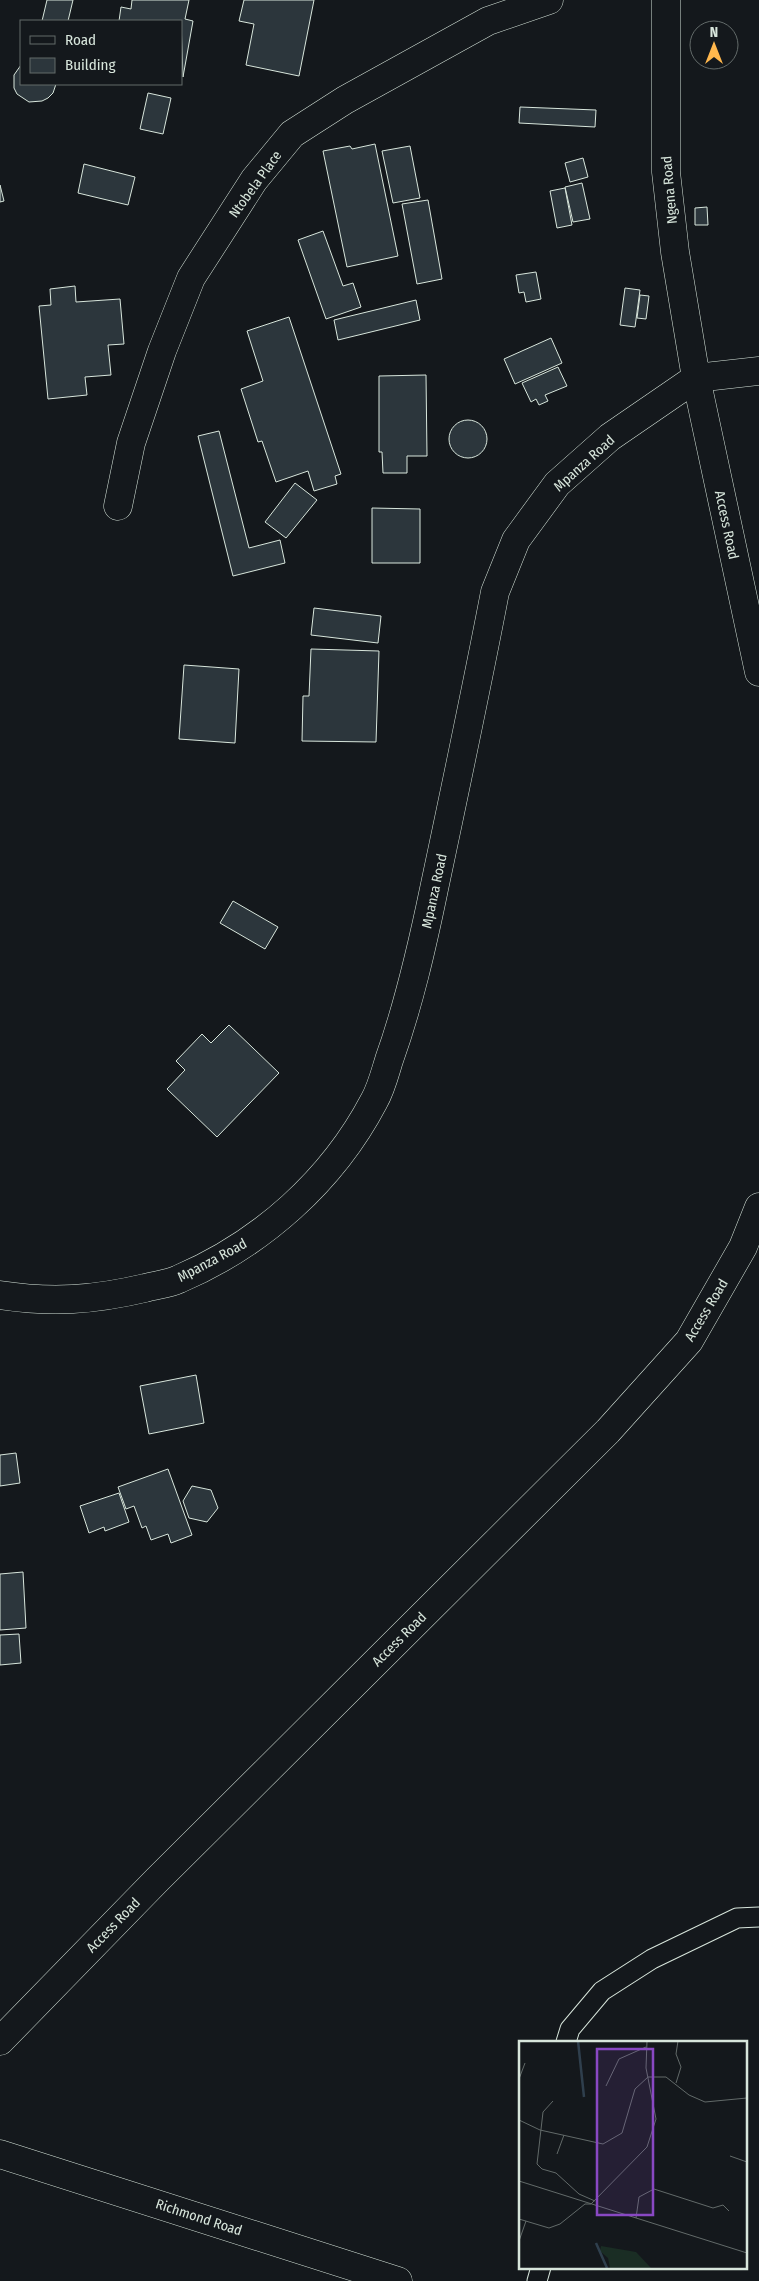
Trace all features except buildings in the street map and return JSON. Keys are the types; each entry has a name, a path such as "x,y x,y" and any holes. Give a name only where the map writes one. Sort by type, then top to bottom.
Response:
{"main road":[{"name":"Ntobela Place","path":"118,506 131,444 162,351 191,278 254,180 292,134 345,100 488,21 549,0"},
{"name":"Ngena Road","path":"666,0 666,172 675,252 696,378"},
{"name":"Mpanza Road","path":"0,1295 32,1300 72,1300 112,1296 176,1280 238,1249 281,1217 309,1190 341,1154 375,1100 402,1024 423,942 495,592 516,540 557,484 610,437 696,378 759,372"},
{"name":"Access Road","path":"696,378 759,672"},
{"name":"Access Road","path":"0,2041 157,1880 608,1432 688,1341 744,1247 759,1207"},
{"name":"Richmond Road","path":"0,2154 398,2281"}],"lane":[{"path":"566,2041 570,2029 602,1990 652,1959 737,1918 759,1917"},
{"path":"537,2281 541,2268"}]}
